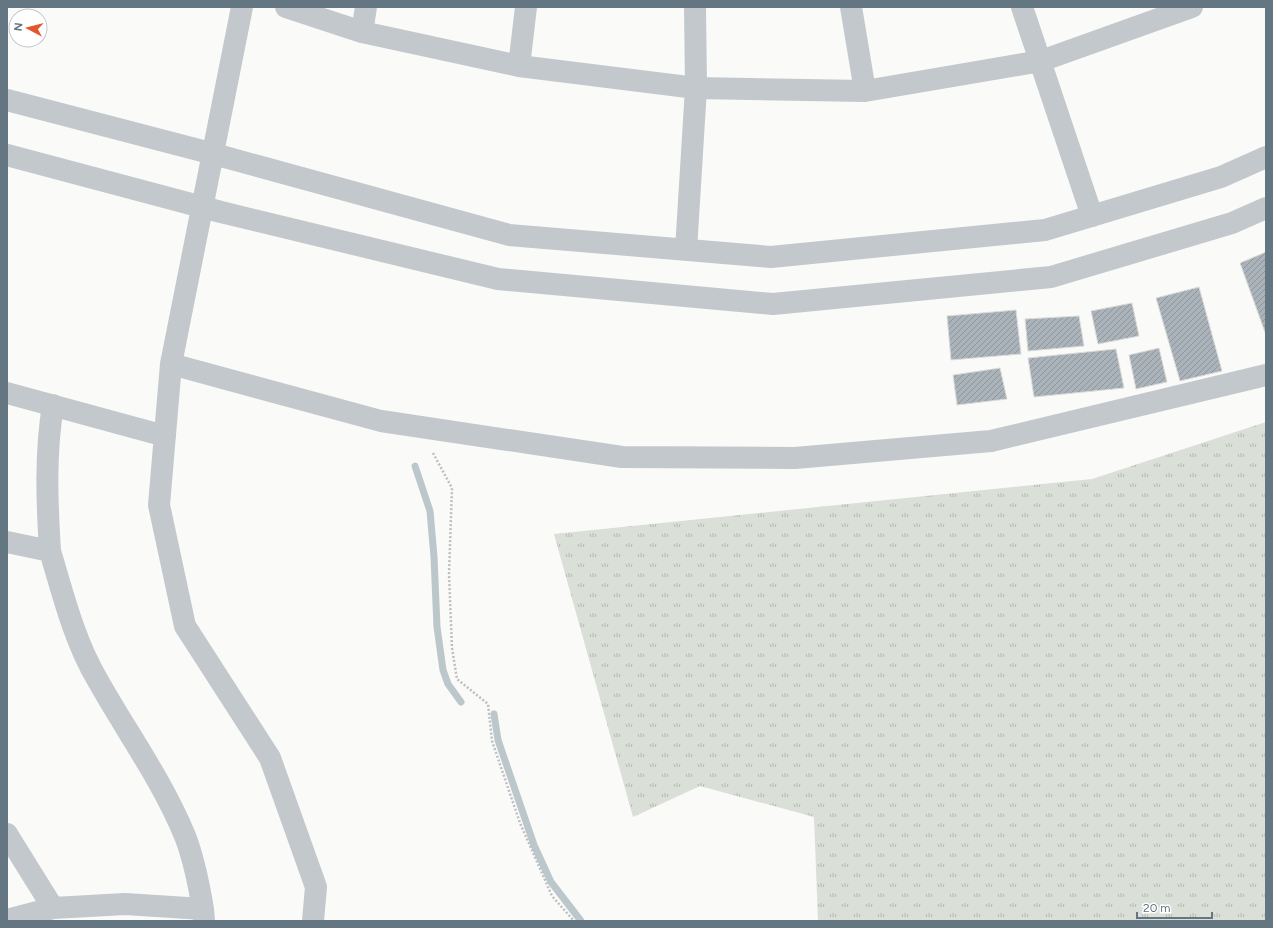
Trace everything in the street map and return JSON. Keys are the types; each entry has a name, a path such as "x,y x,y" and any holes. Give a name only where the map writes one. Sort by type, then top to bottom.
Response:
{"street":[{"path":"242,7 214,154 171,364 159,505 185,626 270,758 316,887 313,921"},
{"path":"286,7 362,32 519,66 696,88 865,91 1040,61 1192,7"},
{"path":"362,32 366,7"},
{"path":"519,66 526,7"},
{"path":"686,250 696,88 694,7"},
{"path":"851,7 865,91"},
{"path":"1022,7 1092,216"},
{"path":"7,100 214,154 509,235 771,257 1045,230 1220,177 1266,157"},
{"path":"7,155 202,207 498,279 773,304 1051,277 1232,223 1266,208"},
{"path":"171,364 381,421 622,457 795,458 991,441 1266,375"},
{"path":"7,392 165,436"},
{"path":"7,920 53,908 125,904 203,915 197,875 186,837 167,796 96,678 71,622 50,551 46,484 48,433 53,405"},
{"path":"7,542 50,551"},
{"path":"7,834 53,908"}],"path":[{"path":"418,426 452,488 449,574 452,648 457,679 488,704 492,741 520,824 552,896 574,921"}],"green space":[{"path":"1266,422 1266,921 818,921 814,817 700,786 633,817 554,534 1092,479"}],"building":[{"path":"1266,252 1266,335 1240,263"},
{"path":"1199,287 1222,371 1180,381 1156,298"},
{"path":"1132,303 1139,336 1098,344 1091,311"},
{"path":"1016,310 1021,354 951,360 947,316"},
{"path":"1079,316 1084,346 1028,351 1025,319"},
{"path":"1159,348 1167,382 1136,389 1129,355"},
{"path":"1116,349 1124,388 1034,397 1028,358"},
{"path":"1000,368 1007,399 957,405 953,375"}],"waterway":[{"path":"415,466 430,511 434,557 437,627 443,670 448,684 461,702"},
{"path":"494,714 498,740 534,845 551,882 581,921"}]}
